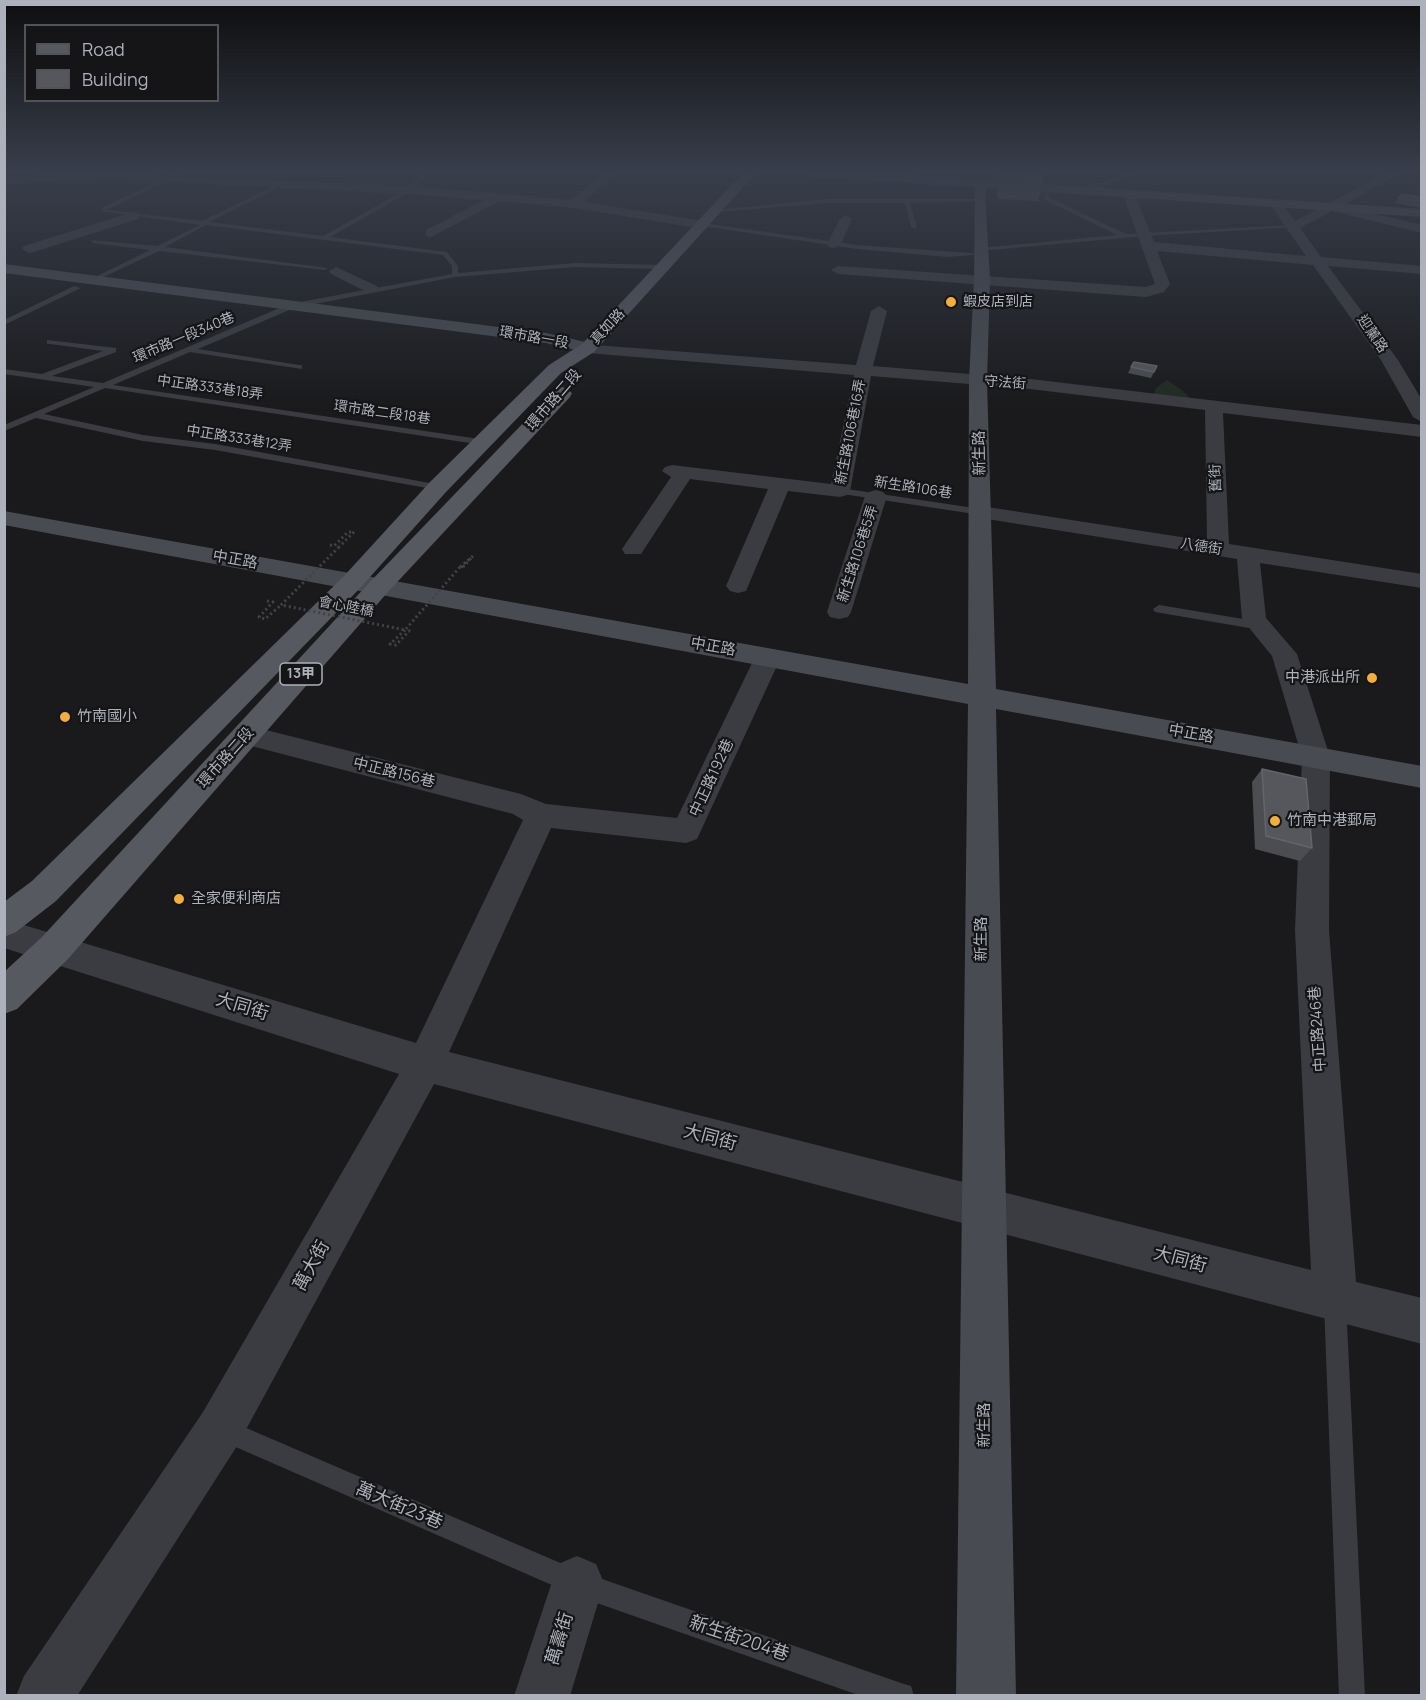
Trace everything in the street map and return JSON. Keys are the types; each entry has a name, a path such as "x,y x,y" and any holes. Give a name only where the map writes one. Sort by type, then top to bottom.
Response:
{"main road":[{"name":"真如路","path":"588,348 678,252"},
{"name":"環市路二段","path":"4,997 55,948 246,735 366,584 438,487 555,369 588,348"},
{"name":"環市路二段","path":"4,922 44,891 366,584 582,373 588,348"}],"street":[{"name":"新生路","path":"983,252 978,381 981,512 986,1695"},
{"path":"838,270 981,261 1124,290 1146,292 1159,289 1163,284 1151,252"},
{"path":"1247,252 1422,270"},
{"name":"迎薰路","path":"1312,252 1389,360 1422,417"},
{"name":"環市路一段","path":"4,268 546,338 588,348"},
{"path":"331,269 372,289"},
{"name":"環市路一段","path":"4,278 510,345 588,348"},
{"name":"新生路106巷16弄","path":"840,491 863,372 879,311"},
{"name":"守法街","path":"588,348 978,381 1422,431"},
{"name":"舊街","path":"1214,407 1218,549"},
{"path":"633,549 678,472 840,491"},
{"path":"738,586 780,484"},
{"name":"新生路106巷5弄","path":"839,612 876,496"},
{"name":"八德街","path":"981,512 1422,581"},
{"name":"中正路","path":"4,518 1422,777"},
{"path":"1248,554 1254,619 1260,626"},
{"name":"中正路246巷","path":"1260,626 1284,654 1316,757 1312,930 1335,1300"},
{"name":"中正路192巷","path":"541,815 686,831 768,657"},
{"name":"中正路156巷","path":"246,735 521,806 541,815"},
{"name":"萬大街","path":"44,1695 220,1429 425,1064 541,815"},
{"name":"大同街","path":"4,933 425,1064 1422,1321"},
{"name":"萬壽街","path":"542,1695 577,1583"}],"lane":[{"path":"93,280 149,252"},
{"path":"194,252 331,269"},
{"path":"440,252 445,253 455,266 455,275"},
{"path":"920,252 981,261 1031,252"},
{"name":"環市路一段340巷","path":"4,428 292,306 455,275 575,265 664,267"},
{"path":"4,323 77,288"},
{"path":"43,376 113,350 50,342"},
{"path":"190,350 299,367"},
{"name":"中正路333巷18弄","path":"4,371 277,411"},
{"name":"環市路二段18巷","path":"277,411 483,442"},
{"name":"中正路333巷12弄","path":"36,415 143,438 215,447 438,487"},
{"name":"新生路106巷","path":"840,491 981,512"},
{"path":"1159,609 1260,626"},
{"path":"1335,1300 1352,1695"},
{"name":"萬大街23巷","path":"220,1429 577,1583"},
{"name":"新生街204巷","path":"577,1583 901,1695"}],"path":[{"name":"會心陸橋","path":"280,605 354,532 348,532 334,546 330,545"},
{"path":"413,632 409,631 396,645 390,644 460,567 473,556 463,567 466,568"},
{"path":"267,601 273,602 259,617 265,619 280,605"},
{"name":"會心陸橋","path":"280,605 405,630"}],"shaded area":[{"path":"1167,380 1193,401 1153,396 1156,388"}],"building":[{"path":"1134,362 1157,366 1154,372 1131,367"},
{"path":"1262,769 1306,779 1312,848 1266,836"}],"place":[{"name":"蝦皮店到店","path":"951,302"},
{"name":"中港派出所","path":"1372,678"},
{"name":"竹南國小","path":"65,717"},
{"name":"竹南中港郵局","path":"1275,821"},
{"name":"全家便利商店","path":"179,899"}]}
